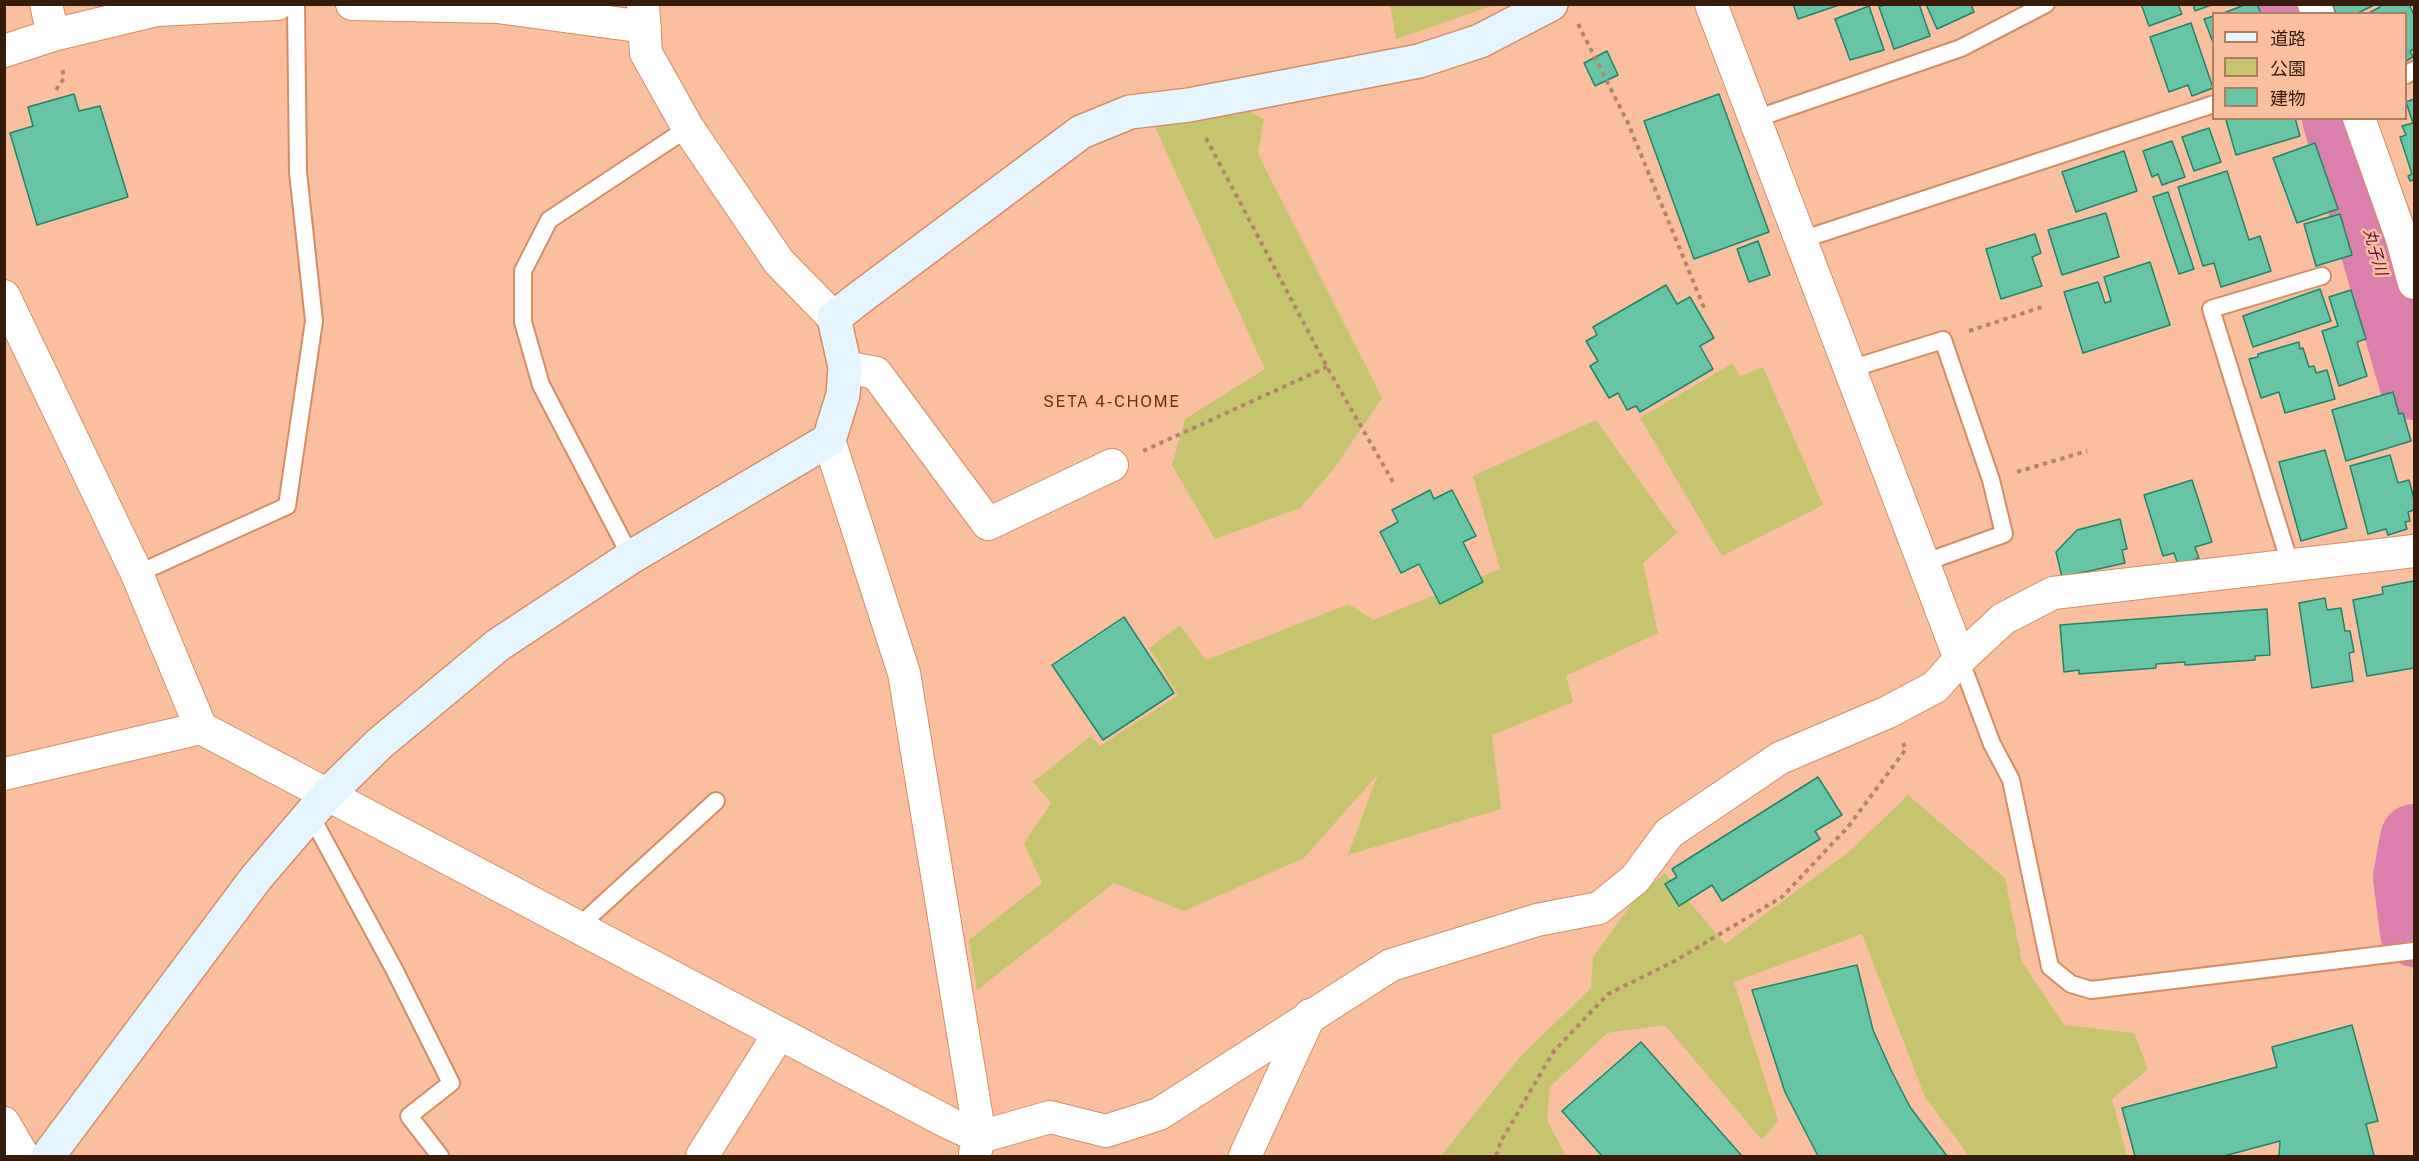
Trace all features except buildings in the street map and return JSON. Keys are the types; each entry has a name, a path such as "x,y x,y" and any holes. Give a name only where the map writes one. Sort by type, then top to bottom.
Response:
{"street":[{"path":"46,4 53,35"},
{"path":"4,51 53,35 157,10 277,4"},
{"path":"352,4 497,6 644,16 646,53 688,128 779,262 834,318 845,367 843,395 829,440 904,673 977,1147"},
{"path":"1711,4 1960,659"},
{"path":"834,318 1081,132 1130,112 1189,105 1419,61 1563,10"},
{"path":"2360,120 2402,239 2415,284"},
{"path":"4,296 137,574 201,728 319,805 578,927 951,1124 977,1147"},
{"path":"845,367 876,373 988,524 1112,465"},
{"path":"48,1156 256,879 319,805 379,744 498,645 631,557 829,440"},
{"path":"977,1147 1050,1118 1106,1131 1159,1114 1391,964 1537,920 1599,908 1635,879 1669,832 1780,758 1888,712 1935,687 1960,659 2003,619 2053,593 2403,553"},
{"path":"4,774 201,728"},
{"path":"1245,1156 1310,1015"},
{"path":"702,1156 779,1034"},
{"path":"4,1123 23,1156"}],"lane":[{"path":"137,574 287,506 314,321 298,172 296,4"},
{"path":"1755,118 1961,48 2046,4"},
{"path":"1801,240 2212,105"},
{"path":"631,557 542,385 523,322 523,271 549,220 688,128"},
{"path":"2291,567 2211,309 2322,276"},
{"path":"1850,369 1943,340 1991,480 2004,534 1923,563"},
{"path":"1960,659 1992,744 2011,780 2050,967 2071,984 2091,990 2415,951"},
{"path":"578,927 716,801"},
{"path":"319,805 388,959 452,1083 409,1116 440,1156"}],"path":[{"path":"1563,10 1628,123 1705,310"},
{"path":"56,90 64,78 62,70"},
{"path":"1209,144 1327,367 1394,482"},
{"path":"1943,340 2042,307"},
{"path":"1112,465 1327,367"},
{"path":"1991,480 2087,451"},
{"path":"1496,1156 1501,1141 1554,1052 1608,994 1674,962 1782,897 1848,827 1906,749 1888,712"}],"green space":[{"path":"1390,4 1494,4 1494,5 1396,39"},
{"path":"1248,111 1264,119 1258,154 1382,398 1333,470 1300,508 1215,539 1172,465 1185,419 1265,369 1155,127"},
{"path":"1733,363 1740,376 1763,367 1823,505 1722,556 1640,418"},
{"path":"1596,420 1677,533 1643,563 1658,633 1566,676 1573,702 1492,735 1501,809 1348,855 1378,774 1304,858 1184,911 1114,883 977,990 969,940 1042,883 1024,843 1051,803 1033,782 1091,736 1100,746 1178,695 1149,648 1180,625 1206,660 1349,604 1373,620 1500,569 1473,476"},
{"path":"1908,795 2005,878 2022,962 2064,1025 2134,1033 2148,1069 2112,1099 2127,1156 1969,1156 1925,1097 1862,934 1734,982 1778,1121 1762,1140 1665,1025 1607,1033 1550,1087 1547,1120 1566,1156 1441,1156 1519,1058 1591,988 1593,957 1634,901 1665,873 1725,944 1850,851"}],"waterway":[{"name":"丸子川","path":"2285,4 2288,12"},
{"name":"丸子川","path":"2337,120 2414,386"},
{"name":"丸子川","path":"2414,838 2407,877 2414,933"}],"district":[{"name":"SETA 4-CHOME","path":"1112,402"}]}
